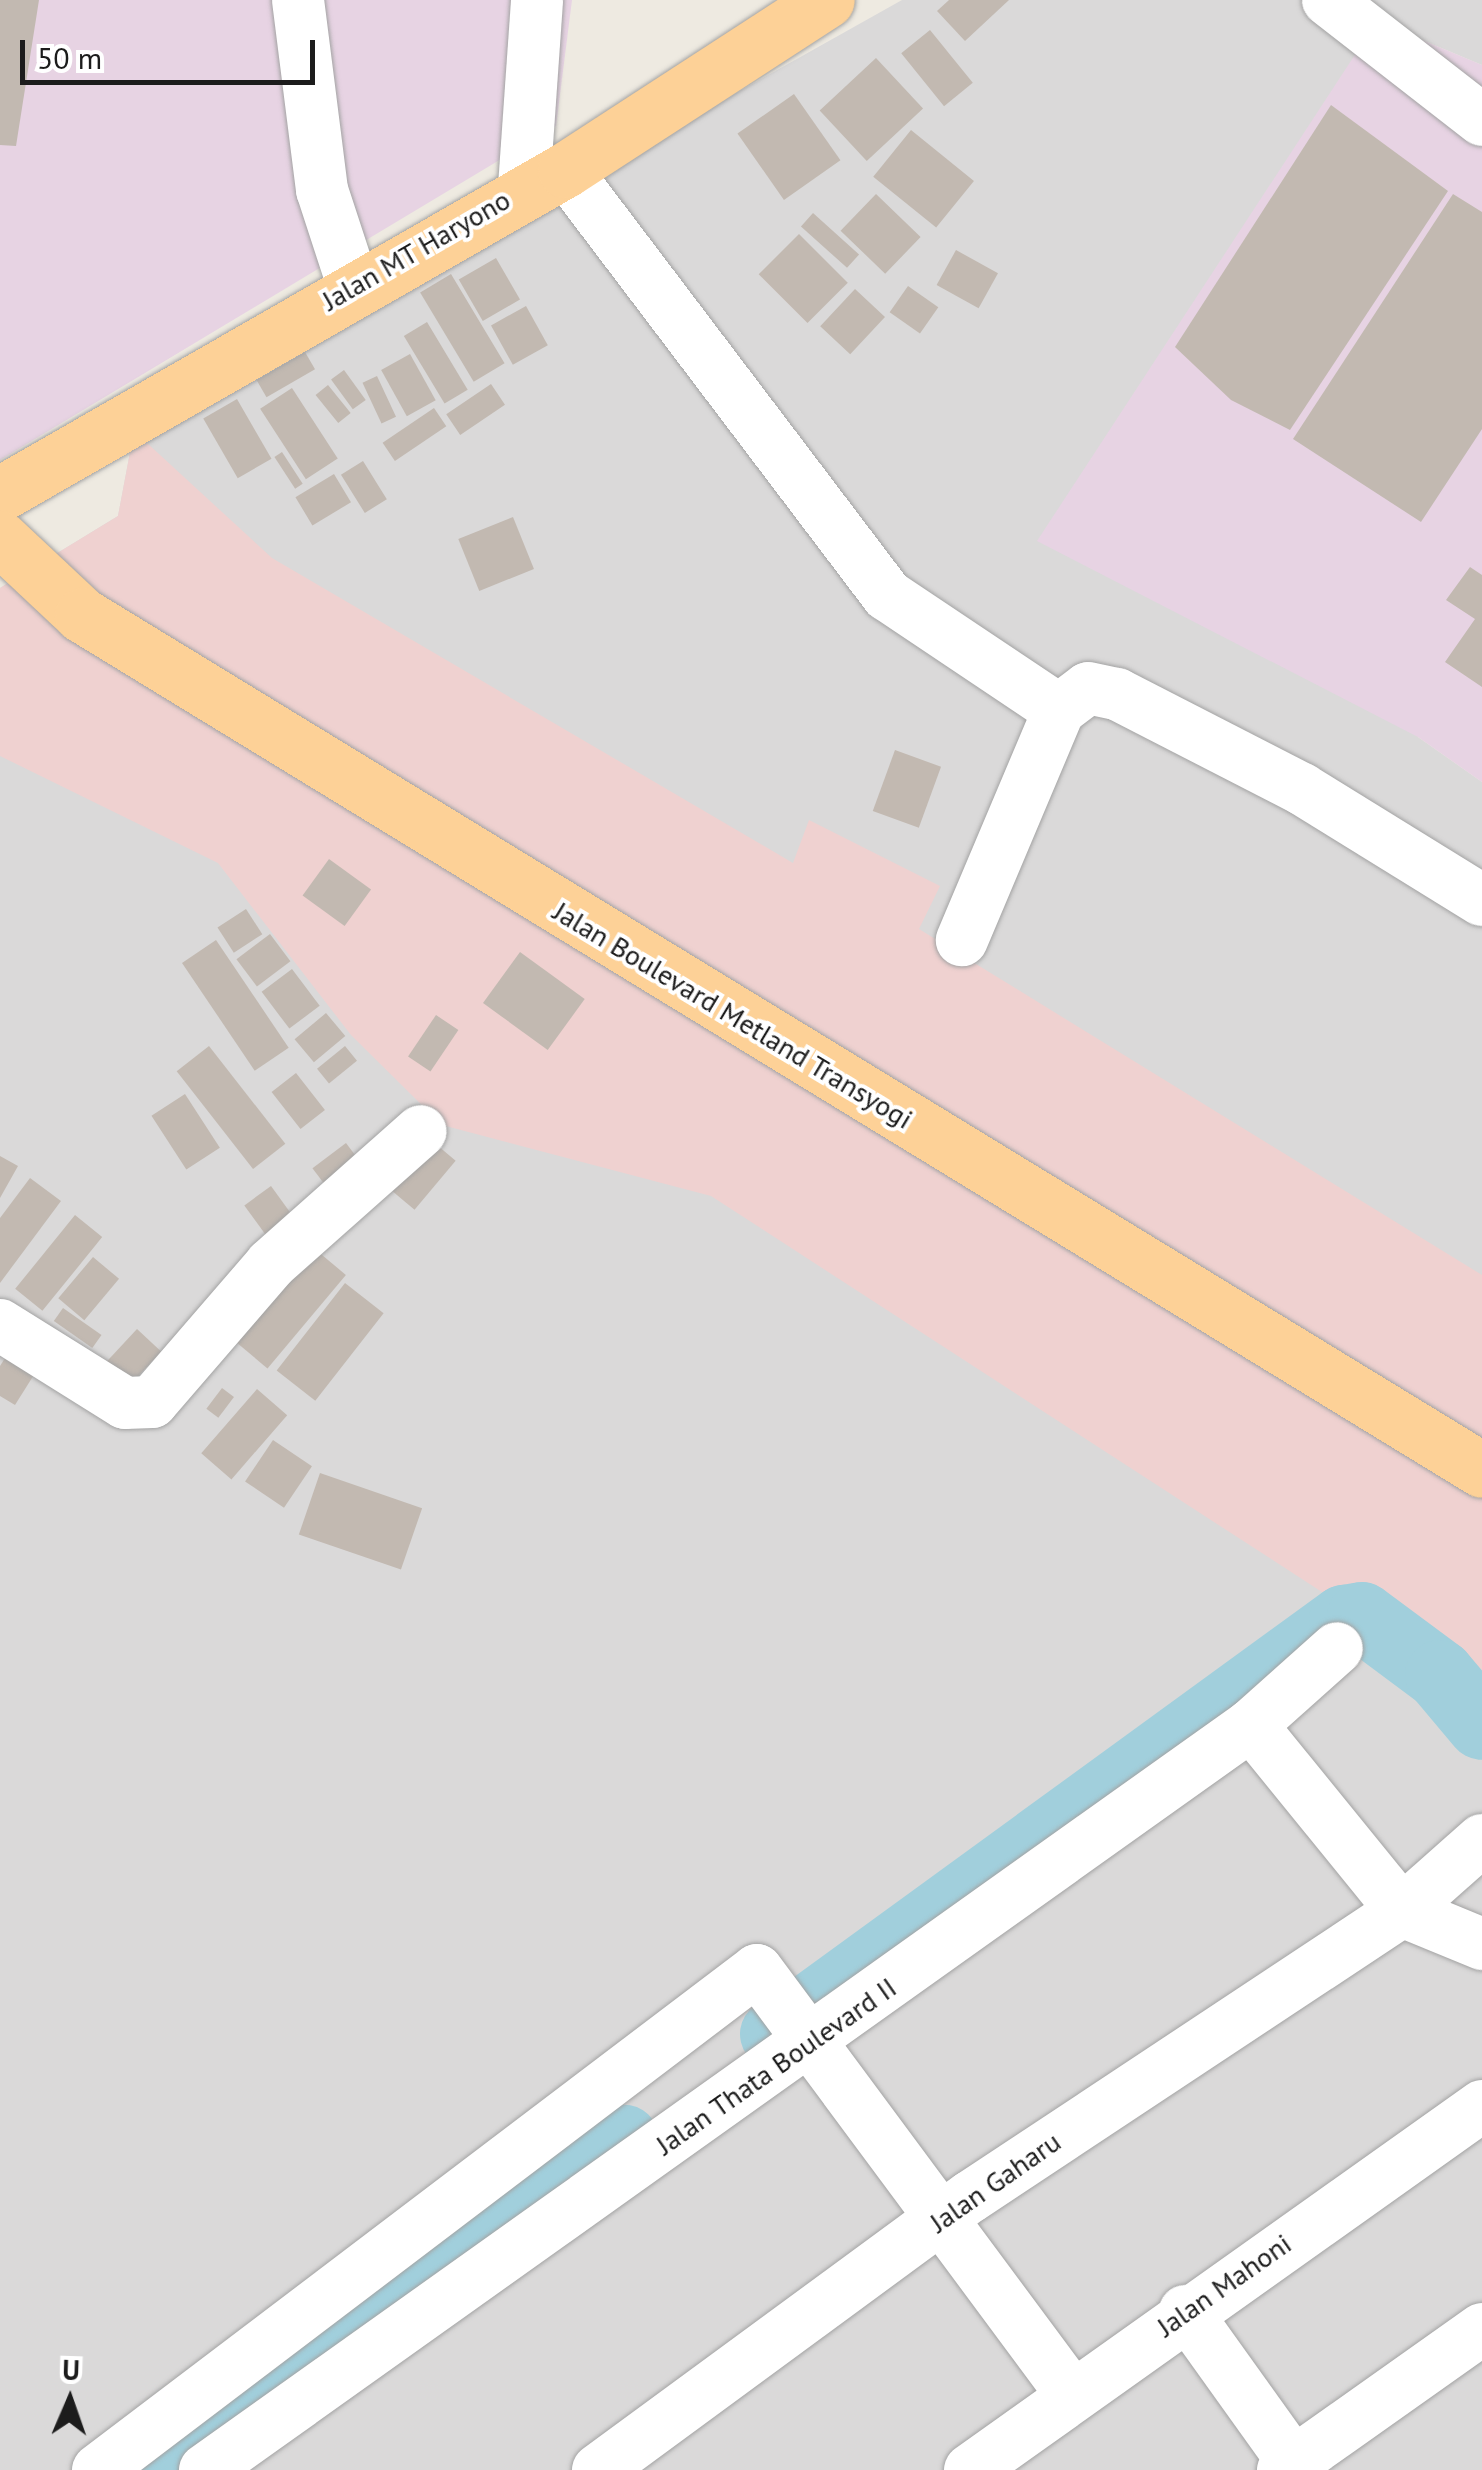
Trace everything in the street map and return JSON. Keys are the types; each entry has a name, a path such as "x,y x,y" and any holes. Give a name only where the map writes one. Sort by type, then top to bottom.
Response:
{"main road":[{"name":"Jalan MT Haryono","path":"0,494 352,286 544,179 827,0"},
{"name":"Jalan Boulevard Metland Transyogi","path":"0,538 82,615 1482,1470"}],"street":[{"path":"298,0 322,190 352,286"},
{"path":"537,0 544,179 887,595 1059,710"},
{"path":"1328,0 1482,120"},
{"path":"962,940 1059,710 1088,688 1117,694 1302,789 1482,900"},
{"path":"0,1324 125,1403 152,1402 271,1264 420,1132"},
{"name":"Jalan Thata Boulevard II","path":"98,2470 223,2437 788,2006 1251,1725 1337,1648"},
{"path":"1251,1725 1402,1910 1482,1944"},
{"name":"Jalan Gaharu","path":"598,2470 942,2220 1402,1910 1482,1840"},
{"path":"788,2006 1070,2392"},
{"name":"Jalan Thata Boulevard II","path":"223,2437 788,2006"},
{"name":"Jalan Mahoni","path":"970,2470 1070,2392 1482,2106"},
{"path":"1185,2312 1288,2466 1482,2329"}],"shaded area":[{"path":"0,0 572,0 556,126 0,460"},
{"path":"902,0 1482,0 1482,65 1377,21 1418,737 1482,782 1482,2470 0,2470 0,588 118,516 134,431"},
{"path":"1377,21 1482,65 1482,782 1418,737 1037,541"},
{"path":"134,431 272,558 793,863 809,820 940,886 919,929 1482,1275 1482,1719 1359,1616 711,1196 442,1125 351,1035 218,863 0,756 0,588 118,516"}],"building":[{"path":"0,0 39,0 16,146 0,145"},
{"path":"949,0 1009,0 965,41 937,11"},
{"path":"930,30 973,83 944,106 901,53"},
{"path":"876,58 923,108 867,161 820,111"},
{"path":"794,94 840,160 784,200 737,134"},
{"path":"1331,105 1448,191 1290,430 1231,400 1175,347"},
{"path":"911,130 974,181 936,228 873,177"},
{"path":"876,194 921,237 885,274 841,231"},
{"path":"1453,194 1482,212 1482,429 1421,522 1293,439"},
{"path":"813,213 859,254 847,268 801,226"},
{"path":"799,234 848,283 807,323 759,274"},
{"path":"956,250 998,273 979,308 937,285"},
{"path":"496,258 520,300 483,321 459,280"},
{"path":"451,274 505,363 474,382 420,293"},
{"path":"908,286 938,307 920,333 890,312"},
{"path":"855,289 885,317 850,354 820,326"},
{"path":"526,306 548,345 513,365 491,325"},
{"path":"427,322 468,390 445,404 404,336"},
{"path":"305,352 315,369 267,397 257,380"},
{"path":"410,354 436,400 407,416 381,370"},
{"path":"344,370 366,400 353,409 331,379"},
{"path":"377,376 396,417 382,424 362,383"},
{"path":"491,384 505,405 460,435 446,414"},
{"path":"328,385 351,413 338,423 316,395"},
{"path":"292,388 338,458 306,479 260,409"},
{"path":"237,399 272,459 238,478 203,418"},
{"path":"434,408 446,426 395,461 383,443"},
{"path":"282,452 303,484 295,489 274,457"},
{"path":"363,461 387,499 365,513 341,475"},
{"path":"334,474 351,502 312,525 295,497"},
{"path":"513,517 534,569 479,591 458,539"},
{"path":"1470,567 1482,575 1482,687 1445,662 1475,619 1446,600"},
{"path":"895,750 941,767 919,828 873,811"},
{"path":"329,859 371,890 345,926 303,895"},
{"path":"246,909 262,934 234,953 217,928"},
{"path":"270,934 290,961 257,986 236,959"},
{"path":"216,940 289,1048 255,1071 182,963"},
{"path":"520,952 585,999 548,1050 483,1003"},
{"path":"292,969 320,1006 289,1029 262,992"},
{"path":"326,1013 345,1036 314,1062 295,1039"},
{"path":"436,1015 458,1030 430,1072 408,1056"},
{"path":"209,1046 285,1144 253,1169 177,1071"},
{"path":"345,1046 357,1061 329,1083 317,1069"},
{"path":"296,1073 325,1110 301,1129 272,1092"},
{"path":"185,1094 220,1148 186,1169 151,1116"},
{"path":"425,1135 456,1161 415,1210 384,1184"},
{"path":"346,1143 367,1171 334,1196 312,1168"},
{"path":"0,1156 18,1166 0,1198"},
{"path":"30,1178 61,1201 0,1283 0,1218"},
{"path":"271,1186 295,1219 268,1239 244,1205"},
{"path":"75,1215 102,1237 42,1311 15,1289"},
{"path":"303,1239 346,1275 267,1368 225,1332"},
{"path":"93,1257 119,1279 84,1320 58,1298"},
{"path":"345,1283 384,1313 315,1401 277,1370"},
{"path":"63,1308 102,1335 92,1348 54,1321"},
{"path":"137,1329 161,1352 130,1384 106,1362"},
{"path":"14,1344 42,1362 15,1405 0,1396 0,1366"},
{"path":"222,1388 234,1397 218,1418 206,1409"},
{"path":"257,1389 287,1415 231,1479 201,1453"},
{"path":"273,1440 312,1466 284,1508 245,1481"},
{"path":"320,1473 422,1508 401,1570 299,1534"}],"waterway":[{"path":"775,2034 1344,1620 1362,1617 1440,1675 1482,1725"},
{"path":"156,2470 624,2140"}]}
